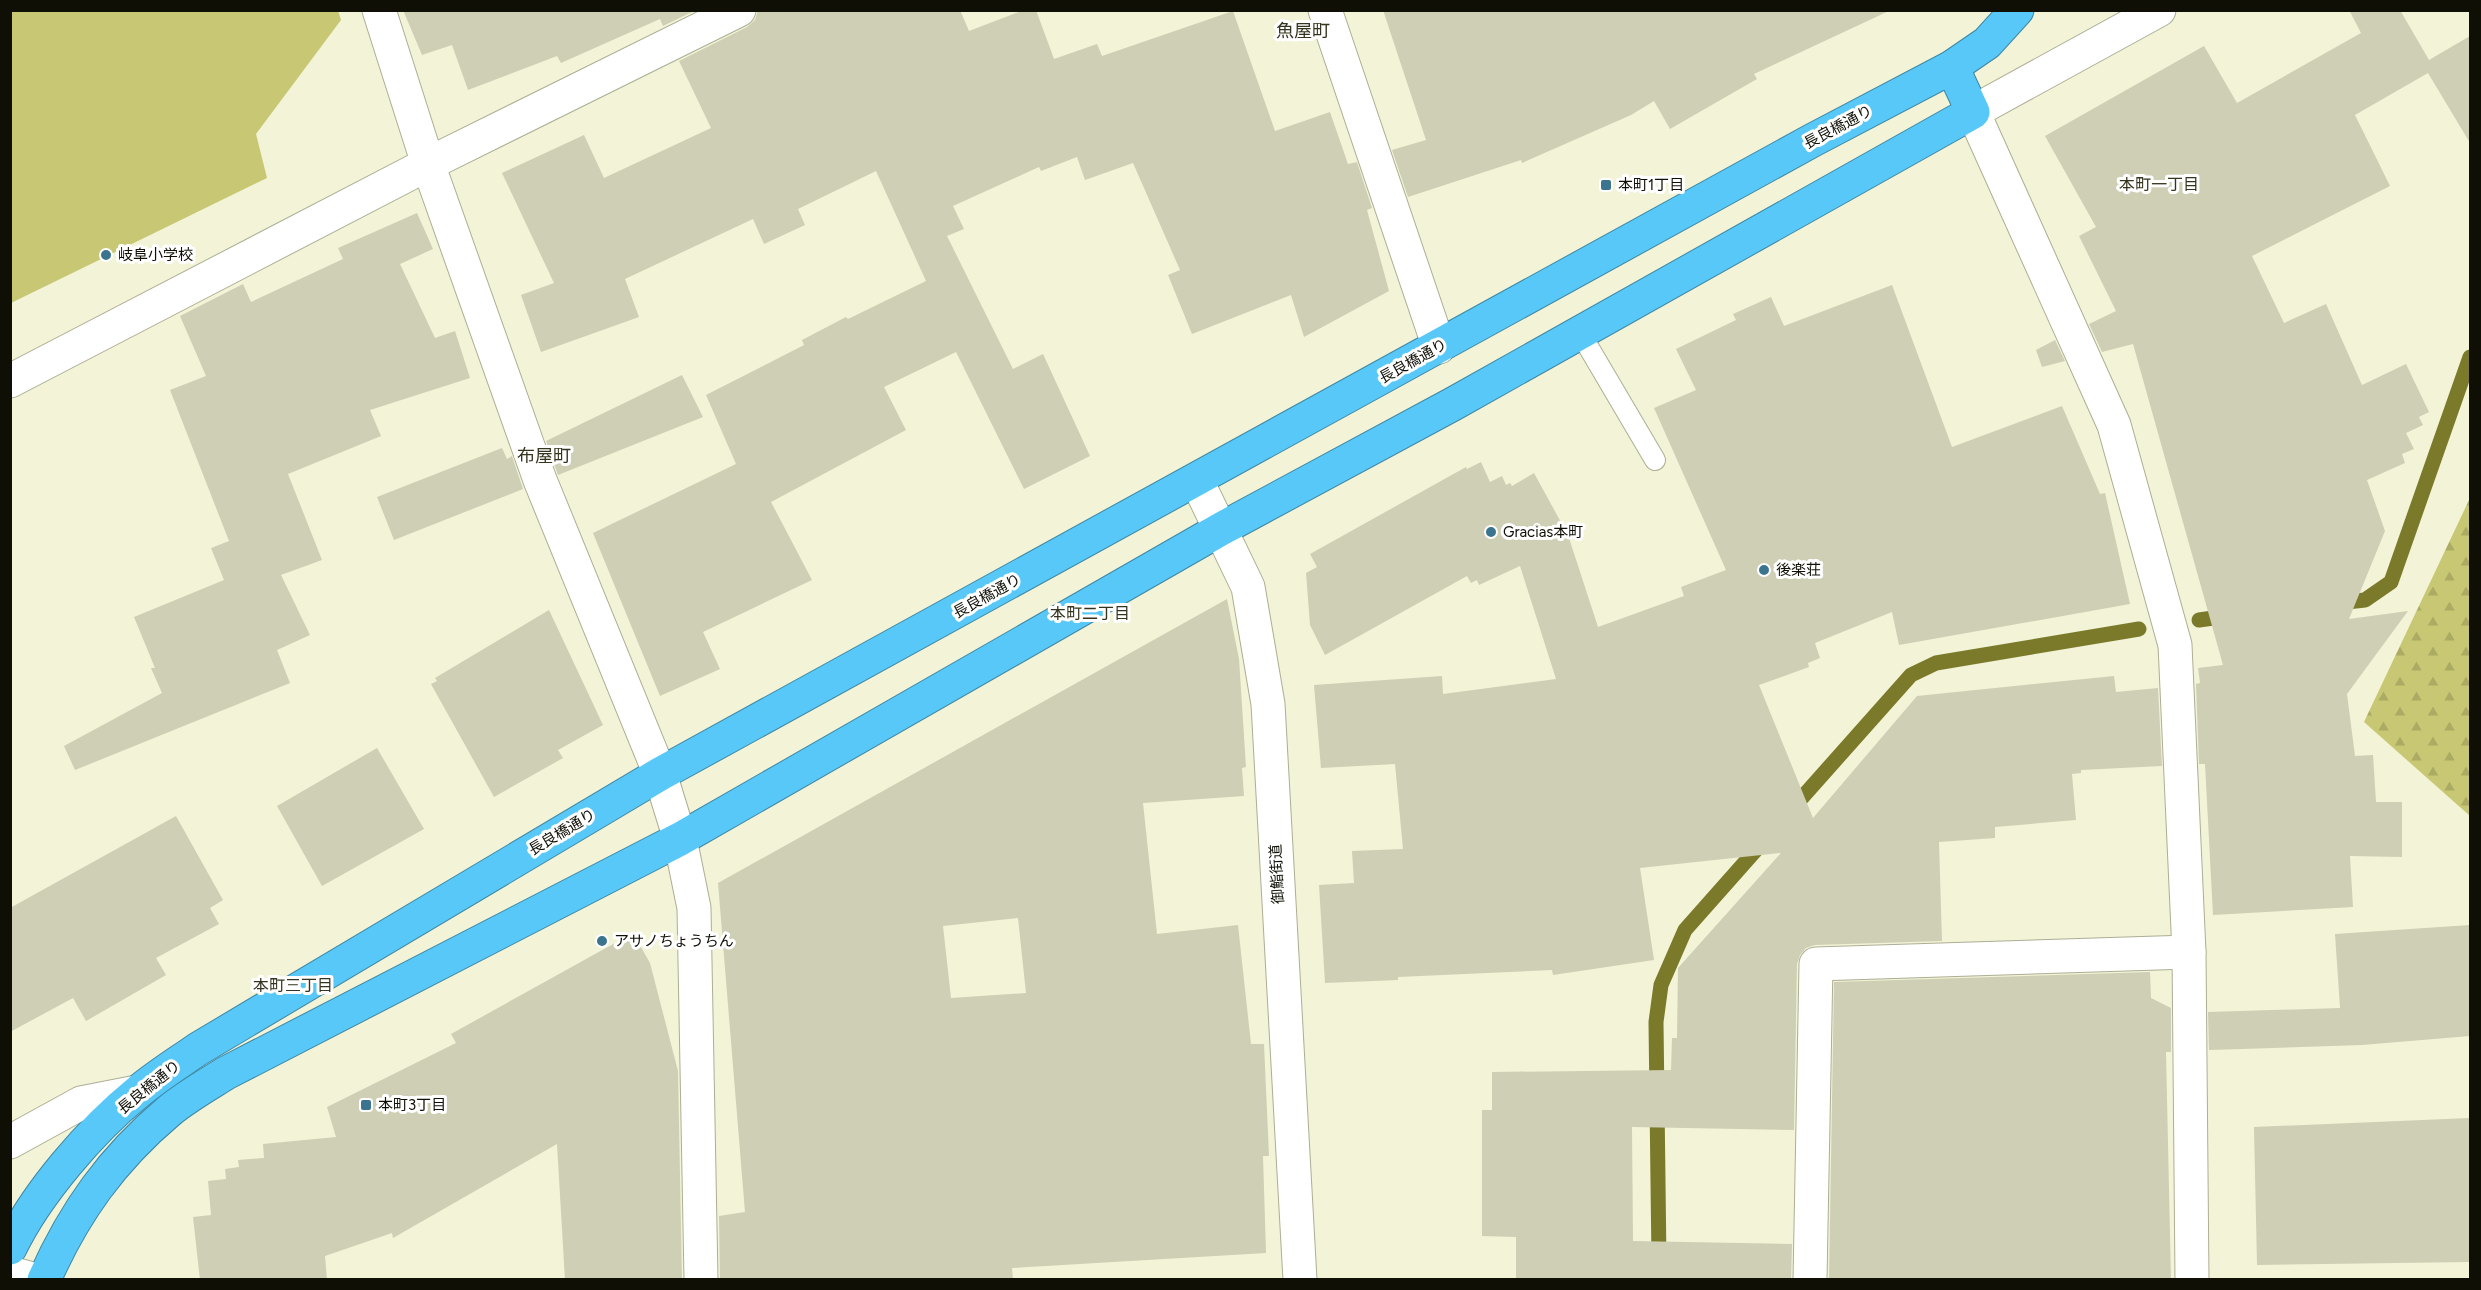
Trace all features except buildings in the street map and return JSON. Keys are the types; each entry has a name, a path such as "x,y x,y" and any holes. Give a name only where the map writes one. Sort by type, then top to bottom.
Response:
{"highway":[{"name":"長良橋通り","path":"10,1248 33,1209 74,1156 137,1092 198,1048 660,774 1952,67 1988,43 2017,10"},
{"path":"1952,67 1973,112"},
{"name":"長良橋通り","path":"44,1280 64,1235 93,1190 122,1157 170,1111 226,1073 680,838 1221,529 1453,404 1579,331 1973,112"}],"street":[{"path":"379,10 428,164 540,480 660,774 680,838 694,908 701,1280"},
{"path":"10,381 428,164 739,10"},
{"path":"1325,10 1439,347"},
{"path":"2159,10 1973,112 2114,425 2175,645 2189,952 2192,1280"},
{"name":"御鮨街道","path":"1197,481 1248,587 1268,704 1300,1280"},
{"path":"1810,1280 1816,964 2189,952"},
{"path":"10,1142 81,1103 137,1092"},
{"path":"10,1273 36,1280"}],"lane":[{"path":"1579,331 1655,460"}],"green space":[{"name":"岐阜小学校","path":"11,10 338,10 341,20 256,134 267,178 11,303"},
{"path":"2470,498 2470,816 2364,722"}],"waterway":[{"path":"2338,603 2365,600 2391,582 2470,357"},
{"path":"2199,620 2228,616"},
{"path":"1791,810 1911,675 1936,663 2139,629"},
{"path":"1659,1262 1656,1022 1661,985 1685,930 1763,842"}],"place":[{"name":"本町1丁目","path":"1606,185"},
{"name":"岐阜小学校","path":"106,255"},
{"name":"Gracias本町","path":"1491,532"},
{"name":"後楽荘","path":"1764,570"},
{"name":"アサノちょうちん","path":"602,941"},
{"name":"本町3丁目","path":"366,1105"}],"district":[{"name":"魚屋町","path":"1303,31"},
{"name":"本町一丁目","path":"2159,184"},
{"name":"布屋町","path":"544,456"},
{"name":"本町二丁目","path":"1090,613"},
{"name":"本町三丁目","path":"293,985"}]}
